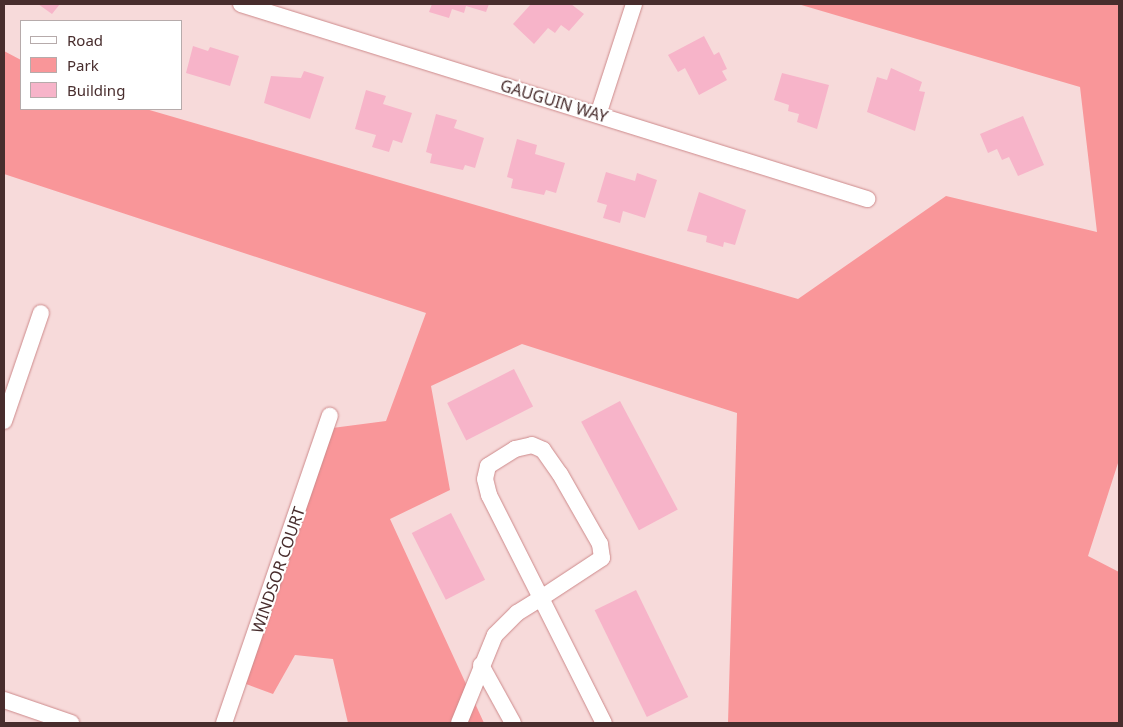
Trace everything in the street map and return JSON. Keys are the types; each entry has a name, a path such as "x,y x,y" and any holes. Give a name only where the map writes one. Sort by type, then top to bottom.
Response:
{"street":[{"name":"GAUGUIN WAY","path":"241,4 867,199"},
{"path":"598,115 634,4"},
{"path":"4,421 41,313"},
{"name":"WINDSOR COURT","path":"224,723 330,416"},
{"path":"459,723 481,665 495,635 517,613 541,598 602,558 600,544 560,474 543,450 532,445 515,449 488,466 485,479 489,495 541,598 604,723"},
{"path":"481,665 513,723"},
{"path":"4,700 71,723"}],"green space":[{"path":"798,4 1119,4 1119,460 1088,556 1119,572 1119,723 728,723 737,413 522,344 431,386 450,490 390,519 484,723 348,723 333,659 295,655 273,694 233,679 317,430 386,421 426,313 4,174 4,51 20,59 20,110 149,110 798,299 946,196 1097,232 1080,87"}],"building":[{"path":"38,4 60,4 52,14"},
{"path":"432,4 489,4 486,12 466,6 464,13 452,9 449,18 429,12"},
{"path":"531,4 571,4 584,14 569,31 561,25 555,33 548,28 534,44 513,24"},
{"path":"704,36 714,55 719,52 727,69 722,71 727,80 699,95 685,68 678,72 668,55"},
{"path":"193,46 208,51 210,47 239,56 230,86 186,73"},
{"path":"891,68 922,82 919,91 925,92 915,131 867,112 877,77 887,80"},
{"path":"304,71 324,77 310,119 264,103 271,76 301,78"},
{"path":"782,73 829,85 817,129 797,122 799,114 788,111 789,105 774,100"},
{"path":"366,90 386,96 383,104 412,113 402,143 393,140 389,152 372,147 376,135 355,129"},
{"path":"436,114 457,120 454,128 484,138 475,168 465,165 463,170 430,163 432,154 426,152"},
{"path":"1023,116 1044,165 1018,176 1009,157 1002,160 997,149 988,153 980,134"},
{"path":"517,139 537,145 535,154 565,163 556,193 546,190 544,195 511,188 513,179 507,177"},
{"path":"606,172 635,181 637,173 657,180 645,218 623,211 620,223 603,218 607,205 597,202"},
{"path":"699,192 746,210 735,245 724,242 723,247 706,242 707,236 687,231"},
{"path":"514,369 533,406 466,440 447,403"},
{"path":"620,401 678,510 639,530 581,422"},
{"path":"451,513 485,580 446,600 412,533"},
{"path":"636,590 688,697 647,717 595,610"}]}
